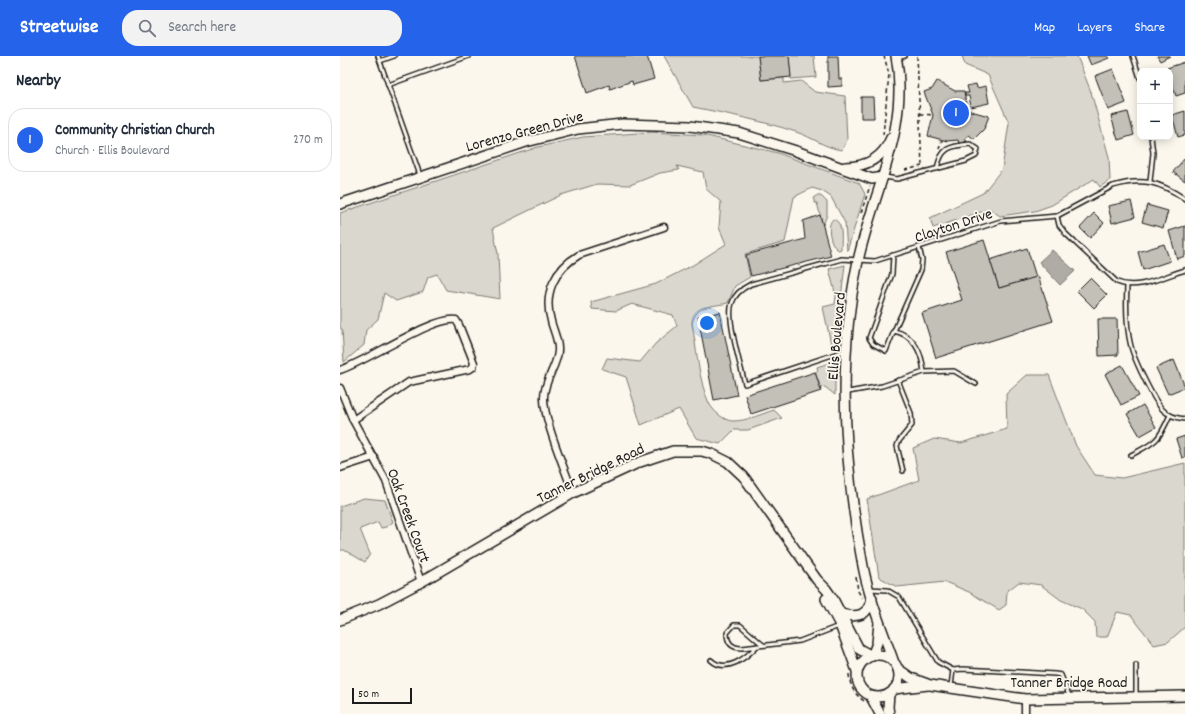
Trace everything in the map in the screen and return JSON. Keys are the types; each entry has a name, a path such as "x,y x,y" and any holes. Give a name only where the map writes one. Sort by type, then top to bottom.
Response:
{"main road":[{"name":"Ellis Boulevard","path":"893,660 879,621 863,567 850,471 846,392 847,350 858,260 883,177 898,119 899,57"},
{"path":"834,164 852,167 864,165 873,161 882,153 890,140 898,119"},
{"name":"Lorenzo Green Drive","path":"340,204 420,176 526,142 596,126 629,124 690,126 739,134 796,150 872,179 883,177"},
{"name":"Tanner Bridge Road","path":"340,620 379,604 421,582 573,493 640,462 673,451 688,450 712,454 728,462 744,477 817,580 826,588 841,614 853,670"},
{"name":"Tanner Bridge Road","path":"817,580 820,590 859,649 872,656"},
{"path":"841,614 853,617 863,614 869,608 871,593"},
{"name":"Ellis Boulevard","path":"872,656 877,643 879,621"},
{"path":"880,714 860,690 853,670 867,658 880,654 893,660 898,669 898,685 892,692 888,707 889,714"},
{"name":"Tanner Bridge Road","path":"898,669 911,678 930,685 1025,699 1185,696"},
{"name":"Tanner Bridge Road","path":"892,692 930,685"},
{"path":"869,700 892,692"}],"street":[{"path":"573,493 545,413 544,397 547,382 554,367 558,350 548,309 548,299 552,284 558,271 569,261 579,255 664,227"},
{"path":"340,370 355,365 417,332 449,319 456,320 459,325 474,363 474,366 470,368 409,382 353,420"},
{"name":"Oak Creek Court","path":"340,388 353,420 386,481 421,582"},
{"name":"Oak Creek Court","path":"340,468 374,457"},
{"path":"1025,699 1025,714"}],"lane":[{"path":"378,56 420,176"},
{"path":"380,61 394,56"},
{"path":"388,85 469,56"},
{"path":"1133,56 1137,69"},
{"path":"1150,181 1151,140"},
{"path":"883,177 897,180 937,169 973,158 976,156 978,149 970,144 946,149 941,153 937,169"},
{"name":"Clayton Drive","path":"847,350 745,384 730,316 730,308 736,295 751,284 842,259 875,261 1001,221 1057,216 1113,186 1136,181 1150,181 1172,190 1185,199"},
{"path":"1057,216 1059,225 1066,234 1117,282 1127,286 1139,284 1185,270"},
{"path":"893,255 892,274 869,338 873,344 886,351 921,270 922,260 919,247"},
{"path":"1127,286 1129,334 1132,350 1156,400 1162,409 1170,416 1185,419"},
{"path":"894,331 910,337 915,344 924,372"},
{"path":"846,392 882,386 924,372 954,371 976,384"},
{"path":"898,380 911,413 912,425 899,441 897,446 903,471"},
{"path":"1130,455 1152,444 1161,436 1170,416"},
{"path":"871,593 887,590 899,597 938,662 953,670 963,668 1061,675 1070,698"},
{"path":"763,645 740,625 734,625 726,633 728,642 736,648 800,641 843,624"},
{"path":"711,660 720,665 733,664 746,657 757,646"},
{"path":"1136,665 1136,697"},
{"path":"950,688 953,670"}],"path":[{"path":"881,140 886,119 888,74 884,56"},
{"path":"917,56 922,166 924,172"},
{"path":"920,114 933,115"},
{"path":"938,152 942,140"},
{"path":"899,172 922,166 928,166"},
{"path":"853,670 851,687 858,697 869,700"}],"shaded area":[{"path":"664,56 758,56 761,80 784,78 784,83 801,81 815,92 845,96 847,140 842,150 836,149 784,128 693,107"},
{"path":"789,56 814,56 816,77 791,79"},
{"path":"962,56 1077,56 1091,92 1109,157 1110,180 1100,187 1094,179 1052,205 1035,211 1000,216 990,209 933,228 930,218 983,193 1002,169 1009,123 988,75 965,65"},
{"path":"652,132 703,135 778,153 859,183 865,194 847,251 845,223 831,197 822,191 812,188 794,197 785,242 745,254 750,277 735,286 728,303 701,309 694,317 692,323 698,364 706,395 713,409 730,421 749,419 774,410 782,418 748,430 734,430 720,444 696,438 679,409 641,425 626,377 602,369 607,358 640,362 656,343 677,326 673,315 632,304 616,311 592,309 591,302 656,284 693,265 726,244 719,227 721,202 706,189 703,172 677,166 679,170 660,173 630,185 597,184 561,195 493,228 498,254 500,299 446,290 437,274 428,277 423,292 396,301 384,293 378,319 366,330 364,345 344,362 342,329 340,328 340,213 538,147 583,137"},
{"path":"816,196 821,196 827,202 827,215 823,225 817,203 815,203 813,198"},
{"path":"833,219 837,221 840,227 841,249 839,250 833,245 829,231"},
{"path":"1052,250 1075,271 1060,285 1039,262"},
{"path":"845,265 835,348 832,349 823,307 835,304 836,296 829,269"},
{"path":"835,361 835,395 825,387 821,388 815,372 818,371 817,367"},
{"path":"1027,375 1049,375 1076,446 1095,475 1122,478 1185,463 1185,627 1168,642 1154,645 1131,615 1117,612 1107,637 1096,637 1095,622 1082,609 1061,600 1041,585 1019,582 1007,591 1006,605 999,610 969,592 945,582 897,587 879,577 867,499 919,480 913,448 934,439 961,443 1007,429 1006,394"},
{"path":"364,498 385,500 393,522 386,527 381,528 378,522 360,529 370,554 365,562 344,550 340,550 340,506"}],"building":[{"path":"575,56 647,56 654,79 633,85 632,81 610,89 609,85 587,93"},
{"path":"758,56 789,56 791,77 761,80"},
{"path":"828,56 838,56 839,79 842,79 842,86 828,87"},
{"path":"1087,56 1108,56 1109,58 1091,65"},
{"path":"1157,56 1170,56 1160,61"},
{"path":"1185,62 1185,93 1176,96 1173,86 1173,68 1167,68"},
{"path":"1113,69 1126,103 1108,110 1095,76"},
{"path":"937,81 955,91 964,91 967,110 989,116 984,129 974,139 969,135 965,138 967,141 959,144 958,140 947,141 928,136 933,115 924,92 932,89"},
{"path":"976,84 977,88 986,86 989,103 971,107 969,96 965,96 965,93 969,93 967,86"},
{"path":"861,97 873,97 874,118 861,118"},
{"path":"1185,111 1185,135 1178,137 1173,115"},
{"path":"1128,112 1134,135 1118,140 1111,116"},
{"path":"1185,158 1185,181 1173,172"},
{"path":"1131,201 1135,217 1112,223 1108,206"},
{"path":"1147,205 1168,211 1163,228 1142,222"},
{"path":"1094,213 1104,223 1090,238 1080,228"},
{"path":"820,215 831,256 751,276 746,255 805,239 803,221"},
{"path":"1185,226 1185,256 1177,259 1169,231"},
{"path":"984,240 999,288 1038,276 1053,321 936,358 922,313 962,300 946,252"},
{"path":"1164,244 1170,261 1143,270 1138,252"},
{"path":"1027,248 1036,277 999,288 990,260"},
{"path":"1090,278 1107,295 1094,308 1077,291"},
{"path":"720,312 737,395 714,400 698,317"},
{"path":"1098,319 1117,319 1118,355 1099,356"},
{"path":"1174,360 1185,387 1168,394 1156,368"},
{"path":"1122,365 1139,396 1121,405 1105,374"},
{"path":"815,372 821,391 751,414 745,395"},
{"path":"1143,405 1156,427 1140,436 1127,414"},
{"path":"1185,436 1185,457 1182,458 1176,439"}],"place":[{"name":"Community Christian Church","path":"956,113"}]}
